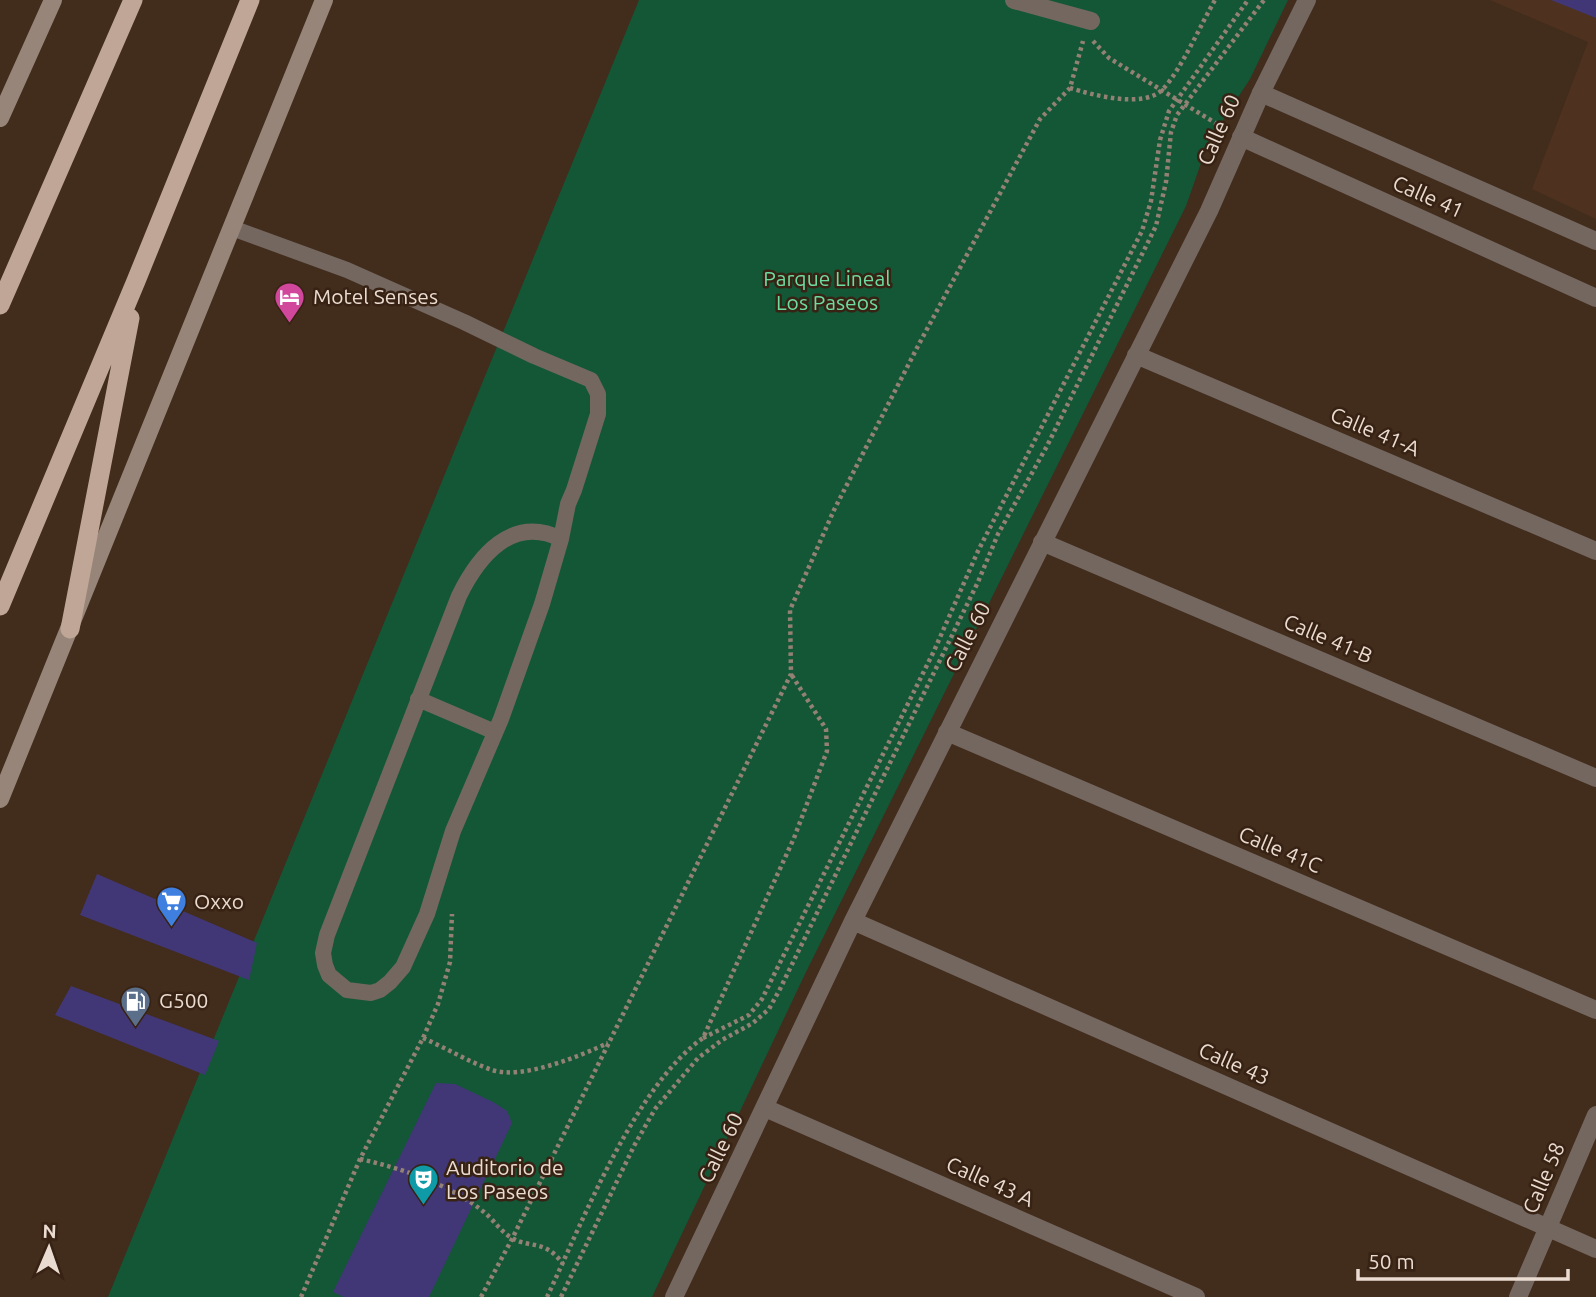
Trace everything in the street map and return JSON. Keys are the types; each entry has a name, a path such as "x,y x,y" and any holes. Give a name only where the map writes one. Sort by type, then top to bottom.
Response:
{"highway":[{"path":"0,305 133,0"},
{"path":"0,607 250,0"},
{"path":"70,629 103,468 136,281"}],"main road":[{"path":"0,118 52,0"},
{"path":"0,799 324,0"}],"street":[{"path":"1014,0 1091,21"},
{"name":"Calle 60","path":"674,1297 853,921 1209,211 1261,93 1307,0"},
{"name":"Calle 41","path":"1261,93 1596,241"},
{"name":"Calle 41","path":"1241,137 1596,298"},
{"name":"Calle 41-A","path":"1136,355 1596,551"},
{"name":"Calle 41-B","path":"1042,542 1596,778"},
{"name":"Calle 41C","path":"947,732 1596,1010"},
{"name":"Calle 43","path":"853,921 1596,1249"},
{"name":"Calle 43 A","path":"765,1108 1196,1297"},
{"name":"Calle 58","path":"1518,1297 1596,1115"}],"lane":[{"path":"232,228 347,270 591,380 598,394 598,414 568,503 561,539 542,604 495,732 453,831 427,914 403,967 390,982 371,993 347,990 329,975 325,965 323,953 327,934 459,596 470,573 483,556 494,545 508,537 526,532 549,533 561,539"},
{"path":"418,699 495,732"}],"path":[{"path":"1070,88 1113,99 1149,97 1163,90 1214,0"},
{"path":"547,1297 622,1140 657,1085 688,1048 749,1015 762,999 934,651 978,551 1142,231 1151,201 1160,140 1169,111 1248,0"},
{"path":"561,1297 634,1146 655,1109 698,1058 722,1040 753,1023 769,1009 780,989 962,615 998,534 1060,422 1156,226 1166,182 1171,132 1184,105 1264,0"},
{"path":"481,1297 791,674 790,610 834,510 919,344 1040,119 1070,88 1086,32 1109,58 1241,137"},
{"path":"703,1038 794,838 827,751 826,729 791,674"},
{"path":"301,1297 360,1159 438,1004 450,962 452,911"},
{"path":"423,1038 495,1071 526,1071 572,1060 609,1043"},
{"path":"360,1159 405,1170 440,1186 483,1211 512,1239 538,1245 556,1255 563,1264"}],"shaded area":[{"path":"1490,0 1596,0 1596,219 1532,189 1588,42"}],"green space":[{"name":"Parque Lineal Los Paseos","path":"639,0 1288,0 1250,79 1208,143 1186,206 805,974 652,1297 108,1297"}],"building":[{"path":"1551,0 1596,0 1596,18"},
{"name":"Oxxo","path":"97,874 257,943 249,980 80,915"},
{"name":"G500","path":"71,986 219,1041 205,1075 55,1015"},
{"name":"Auditorio de Los Paseos","path":"436,1083 455,1084 493,1102 507,1111 512,1123 429,1297 344,1297 333,1292"}],"place":[{"name":"Motel Senses","path":"290,324"},
{"name":"Oxxo","path":"171,929"},
{"name":"G500","path":"136,1028"},
{"name":"Auditorio de Los Paseos","path":"423,1207"}]}
